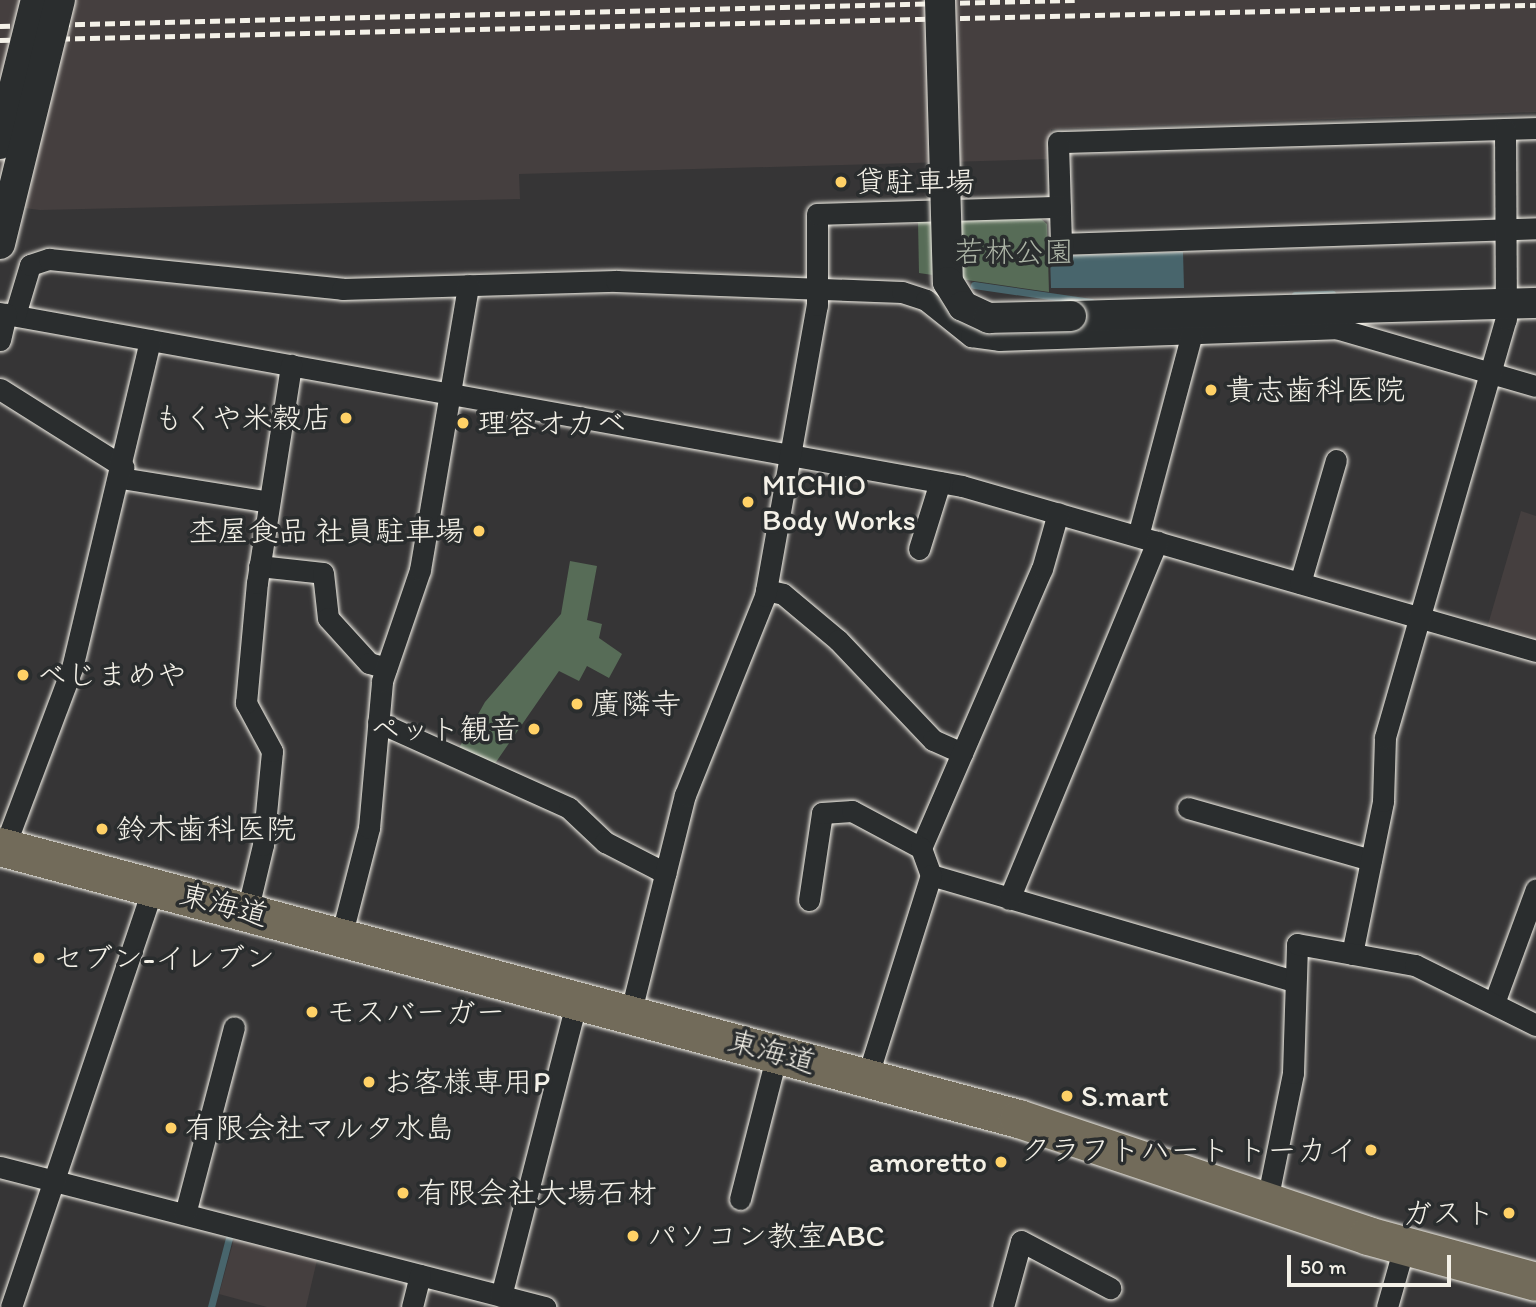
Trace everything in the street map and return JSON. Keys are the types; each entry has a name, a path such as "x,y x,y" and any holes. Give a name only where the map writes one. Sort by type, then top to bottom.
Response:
{"highway":[{"name":"東海道","path":"2,847 1073,1135 1404,1247 1536,1282"}],"street":[{"path":"0,144 36,0"},
{"path":"0,244 61,0"},
{"path":"940,0 948,282 963,306 989,318 1336,318 1491,373 1536,386"},
{"path":"1536,128 1058,142 1061,244 1536,228"},
{"path":"1352,954 1383,795 1383,746 1491,373 1522,303 1508,230 1505,129"},
{"path":"630,1015 688,785 766,590 818,289 817,214 1060,207"},
{"path":"0,340 7,314 25,273 39,259 342,289 616,281 915,295 959,329 985,339 1192,333 1522,303"},
{"path":"341,937 369,828 378,722 386,668 420,570 452,394 468,285"},
{"path":"7,314 940,482 1058,513 1536,651"},
{"path":"1009,899 1148,539 1192,333"},
{"path":"2,847 72,668 122,473 150,340"},
{"path":"247,912 263,845 272,751 246,710 259,566 291,365"},
{"path":"0,389 122,473 269,502"},
{"path":"1300,583 1336,460"},
{"path":"919,549 940,482"},
{"path":"921,848 1042,569 1058,513"},
{"path":"259,566 323,573 325,608 334,626 369,663 386,668"},
{"path":"766,590 783,594 838,640 933,740 962,753"},
{"path":"378,722 569,808 615,849 665,873"},
{"path":"1188,808 1371,860"},
{"path":"809,900 822,813 852,811 921,848 932,875 867,1078"},
{"path":"932,875 1292,980"},
{"path":"11,1307 153,887"},
{"path":"1494,1003 1536,889"},
{"path":"1267,1201 1293,1073 1292,980 1297,944 1415,965 1536,1025"},
{"path":"501,1296 578,1000"},
{"path":"185,1214 234,1027"},
{"path":"740,1199 777,1054"},
{"path":"0,1167 545,1307"},
{"path":"1003,1307 1021,1241 1110,1288"},
{"path":"1387,1307 1404,1247"},
{"path":"412,1307 420,1275"}],"shaded area":[{"path":"0,0 1536,0 1536,112 1051,129 1052,159 519,174 520,199 40,210 0,205"},
{"path":"1521,511 1536,516 1536,642 1487,628"},
{"path":"234,1239 317,1260 306,1307 267,1307 219,1294"}],"green space":[{"name":"若林公園","path":"1040,218 1047,224 1049,292 919,273 918,221"},
{"path":"570,561 597,566 587,620 602,624 599,638 622,654 609,678 587,666 579,681 559,671 494,765 459,748 485,702 561,614"}],"water":[{"path":"1183,252 1184,288 1051,288 1050,256"}],"waterway":[{"path":"974,285 1091,302"},
{"path":"1295,295 1332,294"},
{"path":"211,1307 229,1238"}],"railway":[{"path":"0,26 1075,0"},
{"path":"0,40 1536,5"}],"place":[{"name":"貸駐車場","path":"841,182"},
{"name":"貴志歯科医院","path":"1211,390"},
{"name":"もくや米穀店","path":"346,418"},
{"name":"理容オカベ","path":"463,423"},
{"name":"MICHIO Body Works","path":"748,502"},
{"name":"杢屋食品 社員駐車場","path":"479,531"},
{"name":"べじまめや","path":"23,675"},
{"name":"廣隣寺","path":"577,704"},
{"name":"ペット観音","path":"534,729"},
{"name":"鈴木歯科医院","path":"102,829"},
{"name":"セブン-イレブン","path":"39,958"},
{"name":"モスバーガー","path":"312,1012"},
{"name":"お客様専用P","path":"369,1082"},
{"name":"S.mart","path":"1067,1096"},
{"name":"有限会社マルタ水島","path":"171,1128"},
{"name":"クラフトハート トーカイ","path":"1371,1150"},
{"name":"amoretto","path":"1001,1162"},
{"name":"有限会社大場石材","path":"403,1193"},
{"name":"ガスト","path":"1509,1213"},
{"name":"パソコン教室ABC","path":"633,1236"}]}
